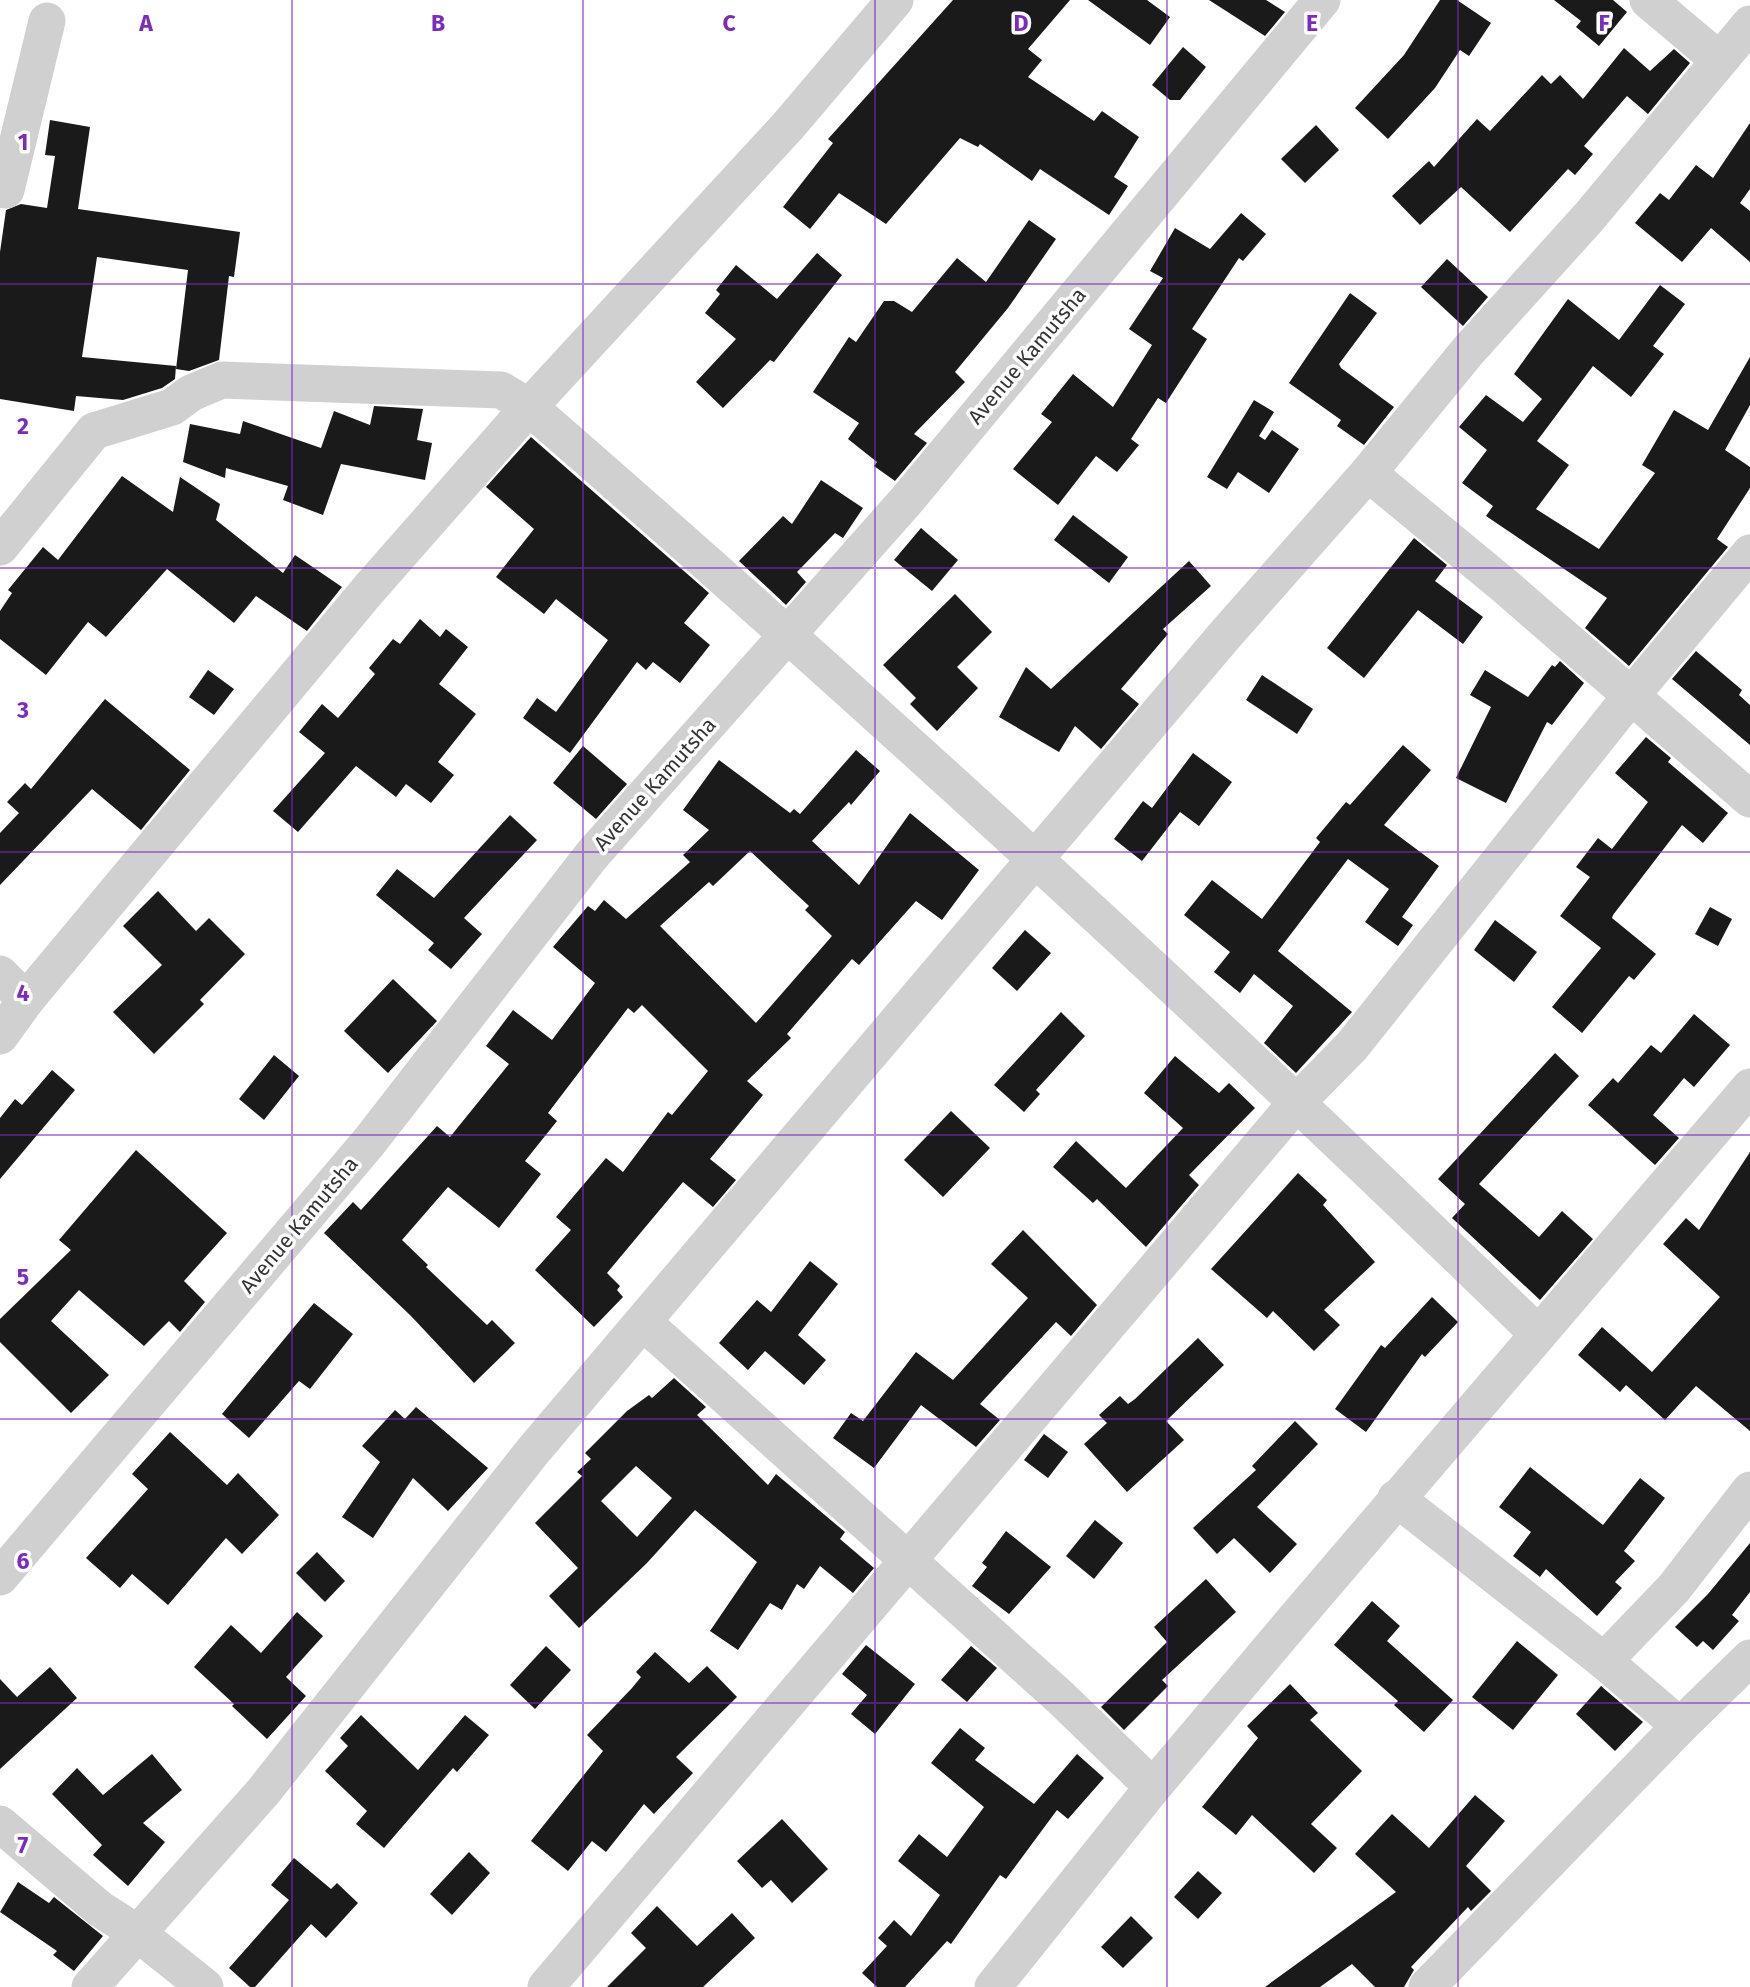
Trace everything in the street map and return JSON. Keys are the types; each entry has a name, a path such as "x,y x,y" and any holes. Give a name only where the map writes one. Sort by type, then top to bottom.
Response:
{"street":[{"path":"0,1036 26,1000 369,589 529,407 788,126 895,0"},
{"name":"Avenue Kamutsha","path":"0,1577 369,1142 592,855 906,501 1322,0"},
{"path":"1648,0 1718,59"},
{"path":"0,189 6,190 47,20"},
{"path":"90,1987 263,1792 533,1451 1468,351 1589,217 1718,59 1750,24"},
{"path":"0,547 94,431 172,407 191,394 222,380 501,390 529,407 789,633 1037,857 1298,1101 1538,1334"},
{"path":"1367,473 1506,587 1750,799"},
{"path":"547,1987 1298,1101 1352,1046 1630,697 1750,553"},
{"path":"0,974 26,1000"},
{"path":"993,1987 1153,1787 1396,1498 1750,1087"},
{"path":"643,1322 1061,1698 1153,1787"},
{"path":"1604,1661 1674,1588 1750,1490"},
{"path":"1396,1498 1604,1661 1680,1726"},
{"path":"1427,1987 1680,1726 1750,1658"},
{"path":"0,1824 100,1909 136,1932 205,1987"}],"building":[{"path":"953,0 1070,0 1028,49 1042,60 1028,77 1094,121 1102,111 1139,137 1114,177 1128,186 1109,215 1040,169 1032,181 980,144 978,147 960,138 886,224 839,193 810,229 783,207 833,143 828,139"},
{"path":"1088,0 1147,0 1170,17 1150,45"},
{"path":"1209,0 1266,0 1285,12 1265,36"},
{"path":"1440,0 1457,0 1491,23 1469,56 1460,50 1435,88 1388,139 1355,108 1404,55"},
{"path":"1554,0 1613,0 1627,12 1599,46 1576,27 1581,21"},
{"path":"1183,47 1206,67 1180,100 1170,100 1152,85"},
{"path":"1624,48 1650,71 1674,49 1690,63 1648,114 1627,96 1584,146 1593,154 1575,175 1568,169 1510,232 1461,187 1420,225 1392,196 1429,161 1434,167 1477,119 1490,131 1542,75 1551,84 1560,75 1583,99"},
{"path":"50,120 90,127 78,209 240,232 234,277 229,276 219,360 189,371 176,369 188,270 97,257 82,357 176,366 175,379 162,388 123,400 76,396 74,411 0,399 0,252 6,210 21,204 47,208 55,156 45,155"},
{"path":"1750,123 1750,189 1740,203 1750,211 1750,262 1711,228 1682,262 1635,223 1660,193 1669,200 1696,165 1713,178"},
{"path":"1316,125 1339,150 1305,183 1281,159"},
{"path":"1241,213 1266,234 1243,261 1239,258 1192,329 1207,339 1166,403 1158,398 1131,439 1139,445 1117,472 1096,456 1058,505 1013,469 1052,422 1041,414 1073,374 1113,407 1152,345 1129,329 1163,278 1150,271 1175,228 1210,249"},
{"path":"1029,220 1056,239 1008,308 955,372 965,382 914,434 927,443 895,481 874,466 877,462 848,439 859,423 813,392 849,337 856,342 884,301 894,301 912,312 957,258 986,282"},
{"path":"817,253 842,275 774,362 770,360 723,408 696,382 736,339 705,313 720,294 716,290 736,265 777,299"},
{"path":"1447,259 1488,297 1463,326 1421,287"},
{"path":"1660,285 1685,304 1653,346 1664,354 1631,397 1593,366 1537,441 1569,465 1536,509 1599,549 1655,473 1642,465 1674,410 1708,430 1750,357 1750,405 1725,450 1750,467 1750,488 1717,539 1728,547 1629,666 1585,628 1607,598 1486,516 1493,506 1462,483 1487,450 1459,427 1486,395 1523,422 1542,399 1514,374 1568,299 1619,340"},
{"path":"1350,293 1377,313 1339,364 1394,407 1364,445 1337,426 1341,420 1289,383"},
{"path":"1254,400 1274,412 1259,436 1265,440 1272,430 1299,449 1269,493 1238,472 1227,489 1207,477"},
{"path":"374,406 423,409 417,440 432,443 425,480 341,464 323,515 283,500 288,486 226,468 225,478 183,462 190,424 240,434 243,421 321,448 334,411 370,425"},
{"path":"531,437 709,593 684,623 710,645 680,683 653,662 646,670 637,662 570,753 523,718 537,698 556,712 608,640 556,599 544,614 496,577 534,529 486,487"},
{"path":"122,476 173,512 180,477 220,504 216,520 283,573 295,555 342,587 307,631 256,596 234,623 167,569 106,637 88,622 46,675 0,639 0,611 12,593 8,590 43,547 58,560"},
{"path":"821,480 863,508 843,538 835,533 797,572 806,582 786,605 739,561 783,516 792,524"},
{"path":"1073,515 1128,557 1109,583 1054,540"},
{"path":"921,528 958,560 932,591 894,560"},
{"path":"1414,538 1447,565 1435,581 1483,617 1463,644 1418,610 1364,678 1327,648"},
{"path":"1189,561 1211,586 1163,629 1168,634 1121,689 1139,704 1101,749 1075,726 1059,752 999,717 1026,667 1051,689"},
{"path":"955,594 992,632 957,667 978,688 937,731 910,704 916,698 883,665"},
{"path":"420,619 440,637 446,629 468,647 439,684 476,714 438,762 454,775 431,803 406,784 396,797 356,766 298,832 273,811 325,753 299,732 322,704 338,718 375,674 369,668 393,639 400,644"},
{"path":"1696,651 1742,690 1739,695 1750,705 1750,745 1672,679"},
{"path":"1560,661 1584,683 1552,725 1547,722 1506,803 1456,778 1491,707 1470,695 1485,670 1528,697 1552,665 1555,667"},
{"path":"208,670 234,689 214,715 189,697"},
{"path":"1262,675 1313,709 1297,734 1246,700"},
{"path":"105,699 190,770 141,830 92,789 0,885 0,833 19,813 7,802 25,783 31,789"},
{"path":"1646,737 1671,758 1668,762 1728,813 1703,843 1682,825 1613,915 1612,918 1656,954 1634,980 1629,976 1582,1033 1552,1007 1601,948 1560,916 1590,877 1576,867 1598,838 1612,849 1648,802 1615,773"},
{"path":"1403,745 1431,770 1384,825 1439,866 1402,917 1413,925 1398,946 1365,922 1389,889 1348,859 1278,951 1352,1012 1296,1073 1264,1043 1293,1006 1254,974 1240,993 1214,972 1230,952 1184,915 1212,880 1262,919 1320,842 1316,838 1346,802 1350,805"},
{"path":"583,746 627,784 596,819 553,783"},
{"path":"856,750 880,771 851,805 849,802 812,841 859,885 910,813 979,870 942,920 916,901 859,965 852,959 787,1034 791,1038 747,1081 763,1095 710,1159 736,1180 713,1207 683,1182 607,1273 620,1286 617,1290 623,1297 594,1327 535,1270 571,1230 556,1217 606,1158 623,1172 668,1112 672,1115 708,1071 642,1005 634,1013 628,1008 548,1113 557,1121 525,1161 541,1174 499,1228 448,1187 402,1240 428,1265 426,1267 487,1325 492,1320 515,1343 474,1383 411,1316 324,1233 353,1202 361,1210 437,1126 450,1137 509,1064 486,1046 513,1010 552,1040 595,983 553,947 588,906 595,911 604,900 626,919 690,862 683,855 709,830 683,810 719,760 790,813 794,809 800,814","holes":["750,851 809,906 805,910 832,936 756,1023 660,926 709,882 713,886"]},
{"path":"1193,753 1232,782 1199,826 1180,812 1142,861 1114,839 1143,801 1152,808"},
{"path":"510,815 537,840 464,918 482,934 451,969 428,950 434,943 376,895 397,869 434,898"},
{"path":"158,891 196,931 209,918 245,954 200,1000 204,1004 154,1054 113,1012 162,965 123,926"},
{"path":"1710,907 1732,919 1718,946 1695,934"},
{"path":"1495,920 1537,952 1514,982 1474,950"},
{"path":"1025,930 1051,953 1017,991 992,968"},
{"path":"393,979 437,1021 388,1073 344,1031"},
{"path":"1061,1012 1085,1036 1036,1090 1040,1094 1024,1112 994,1085"},
{"path":"1694,1014 1730,1045 1694,1087 1684,1078 1653,1115 1679,1138 1655,1165 1588,1105 1613,1078 1618,1083 1651,1045 1661,1053"},
{"path":"1555,1053 1579,1076 1479,1184 1539,1237 1562,1211 1593,1239 1540,1300 1452,1218 1465,1204 1438,1179"},
{"path":"274,1055 299,1076 264,1120 239,1099"},
{"path":"1175,1056 1219,1093 1229,1083 1255,1108 1189,1175 1199,1185 1146,1247 1097,1199 1093,1203 1053,1167 1076,1141 1126,1188 1183,1128 1144,1093"},
{"path":"52,1070 75,1090 0,1179 0,1118 15,1099 22,1105"},
{"path":"951,1111 990,1148 943,1197 904,1160"},
{"path":"136,1150 227,1233 184,1281 205,1302 180,1332 169,1321 144,1346 79,1290 51,1321 109,1375 71,1413 0,1342 0,1319 71,1250 59,1240"},
{"path":"1750,1152 1750,1431 1696,1386 1665,1420 1626,1385 1620,1392 1578,1355 1602,1327 1652,1372 1720,1297 1663,1244 1686,1218 1699,1230"},
{"path":"1298,1173 1327,1200 1323,1205 1375,1262 1324,1310 1340,1325 1314,1351 1273,1311 1267,1318 1211,1269"},
{"path":"1023,1230 1097,1305 1071,1336 1056,1322 980,1404 1000,1420 976,1447 921,1405 874,1468 833,1438 851,1413 863,1421 916,1352 953,1380 1028,1298 991,1264"},
{"path":"810,1261 838,1284 798,1335 826,1360 804,1385 765,1351 748,1370 719,1343 757,1300 771,1312"},
{"path":"1432,1297 1458,1322 1425,1357 1422,1354 1366,1432 1335,1409 1381,1345 1385,1348"},
{"path":"314,1303 353,1334 310,1389 299,1381 249,1438 222,1414"},
{"path":"1198,1338 1224,1365 1166,1421 1184,1440 1127,1492 1084,1444 1107,1423 1099,1415 1120,1396 1128,1404 1135,1399"},
{"path":"674,1378 706,1407 697,1415 768,1485 776,1474 845,1532 840,1539 874,1568 853,1593 820,1566 804,1589 797,1584 782,1610 770,1603 738,1650 710,1631 757,1562 695,1510 647,1563 579,1628 549,1596 578,1568 535,1523 582,1476 577,1472 591,1459 585,1453 627,1411 649,1395 652,1398","holes":["636,1466 672,1498 637,1537 601,1501"]},
{"path":"416,1407 488,1468 448,1511 413,1478 373,1538 342,1517 380,1462 362,1446 395,1410 405,1419"},
{"path":"1295,1421 1318,1444 1257,1507 1297,1544 1270,1573 1234,1538 1217,1554 1193,1528 1256,1470 1252,1466"},
{"path":"170,1432 227,1485 238,1473 279,1515 242,1554 226,1538 168,1605 132,1574 120,1588 86,1558 148,1489 132,1474"},
{"path":"1044,1434 1068,1452 1048,1478 1024,1460"},
{"path":"1530,1467 1603,1525 1640,1478 1665,1498 1624,1551 1635,1561 1615,1582 1622,1588 1597,1616 1546,1569 1540,1577 1513,1556 1531,1532 1499,1507"},
{"path":"1095,1520 1123,1543 1094,1579 1066,1556"},
{"path":"1006,1531 1051,1567 1009,1614 972,1586 987,1567 982,1563"},
{"path":"1750,1543 1750,1592 1732,1615 1739,1621 1713,1650 1703,1641 1697,1647 1675,1627 1708,1594"},
{"path":"317,1552 345,1581 325,1602 296,1573"},
{"path":"1206,1579 1236,1612 1162,1680 1168,1686 1124,1730 1101,1707 1167,1642 1154,1627"},
{"path":"1372,1601 1400,1626 1387,1641 1453,1700 1424,1732 1394,1705 1398,1701 1334,1645"},
{"path":"297,1612 323,1636 286,1677 306,1696 267,1739 194,1667 231,1625 261,1653"},
{"path":"1517,1641 1558,1675 1513,1730 1472,1697"},
{"path":"866,1645 915,1684 875,1734 851,1714 867,1695 842,1674"},
{"path":"546,1646 571,1670 535,1709 510,1685"},
{"path":"971,1646 997,1668 967,1702 941,1680"},
{"path":"655,1652 689,1683 707,1666 737,1697 676,1757 693,1773 654,1814 644,1804 606,1852 592,1841 568,1871 531,1841 603,1751 587,1735 632,1688 641,1677 636,1672"},
{"path":"50,1667 77,1698 0,1769 0,1679 17,1697"},
{"path":"1290,1684 1318,1713 1310,1720 1362,1771 1311,1824 1337,1848 1314,1873 1252,1815 1236,1835 1202,1807 1258,1738 1247,1726"},
{"path":"1601,1686 1643,1722 1615,1751 1576,1714"},
{"path":"361,1715 418,1770 465,1715 489,1735 457,1772 453,1768 384,1848 356,1824 367,1811 325,1771 348,1746 340,1738"},
{"path":"960,1728 985,1748 975,1760 1034,1804 1077,1754 1104,1778 1068,1819 1057,1810 1006,1879 1000,1875 951,1944 947,1941 905,1987 877,1987 862,1973 887,1946 878,1938 894,1920 911,1936 940,1895 898,1861 919,1834 947,1857 984,1807 931,1763"},
{"path":"152,1754 182,1790 143,1823 165,1842 128,1886 93,1855 102,1845 52,1794 77,1768 103,1795"},
{"path":"1475,1795 1505,1821 1466,1866 1491,1891 1471,1911 1468,1907 1411,1967 1414,1970 1404,1987 1375,1987 1352,1964 1320,1987 1265,1987 1396,1892 1355,1854 1392,1814 1429,1848"},
{"path":"782,1819 828,1869 792,1903 771,1880 762,1888 737,1861"},
{"path":"469,1852 490,1873 452,1915 430,1894"},
{"path":"294,1858 331,1889 337,1883 358,1903 326,1938 311,1924 255,1987 250,1987 229,1968 289,1900 271,1885"},
{"path":"1198,1871 1222,1893 1198,1919 1174,1897"},
{"path":"18,1882 49,1903 54,1897 103,1936 74,1971 53,1955 57,1951 0,1912"},
{"path":"657,1906 697,1946 732,1913 755,1938 703,1987 607,1987 646,1948 631,1933"},
{"path":"1131,1916 1153,1938 1123,1968 1101,1947"}]}
